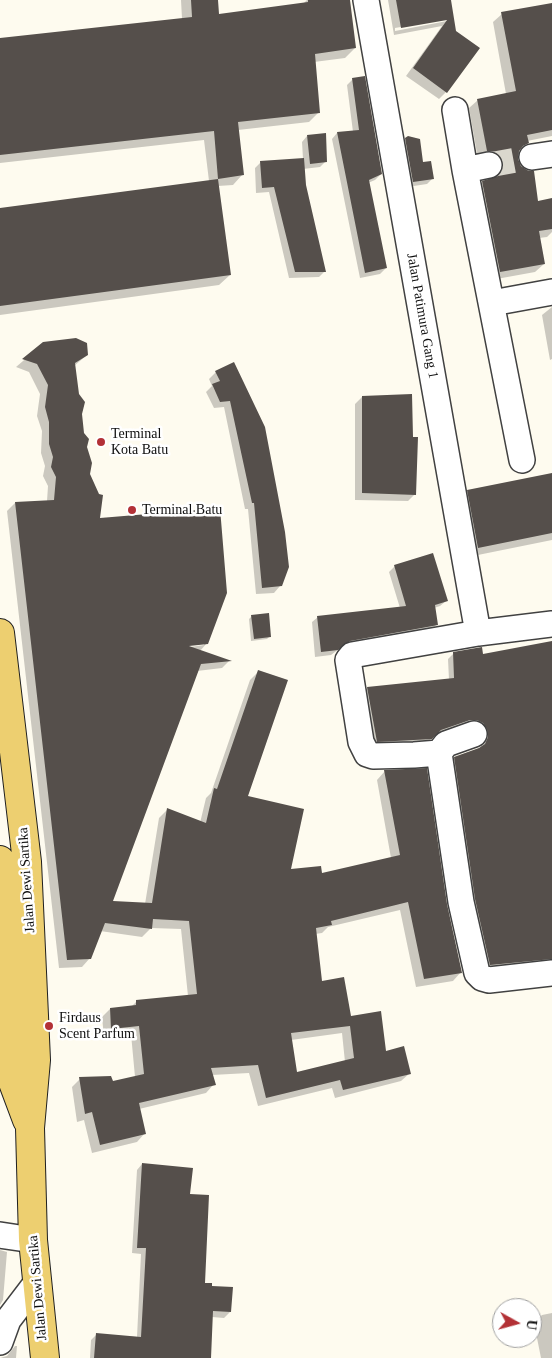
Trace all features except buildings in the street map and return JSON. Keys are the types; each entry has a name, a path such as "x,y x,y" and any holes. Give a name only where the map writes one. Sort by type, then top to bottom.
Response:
{"main road":[{"name":"Jalan Dewi Sartika","path":"0,633 27,862 36,1060 30,1128 33,1240 44,1358"},
{"name":"Jalan Dewi Sartika","path":"0,860 6,1080 30,1128"},
{"path":"1,865 27,862"}],"street":[{"name":"Jalan Patimura Gang 1","path":"366,0 478,633"},
{"path":"455,110 522,460"},
{"path":"465,170 489,165"},
{"path":"492,303 552,292"},
{"path":"474,734 446,744 439,753 414,756 373,756 367,754 361,742 348,660 352,655 478,633 552,624"},
{"path":"439,753 461,902 478,973 482,978 488,980 552,973"},
{"path":"0,1235 33,1240"},
{"path":"3,1327 37,1282"}],"tunnel":[{"path":"489,165 532,157"}],"place":[{"name":"Terminal Kota Batu","path":"101,442"},
{"name":"Terminal Batu","path":"132,510"},
{"name":"Firdaus Scent Parfum","path":"49,1026"}]}
